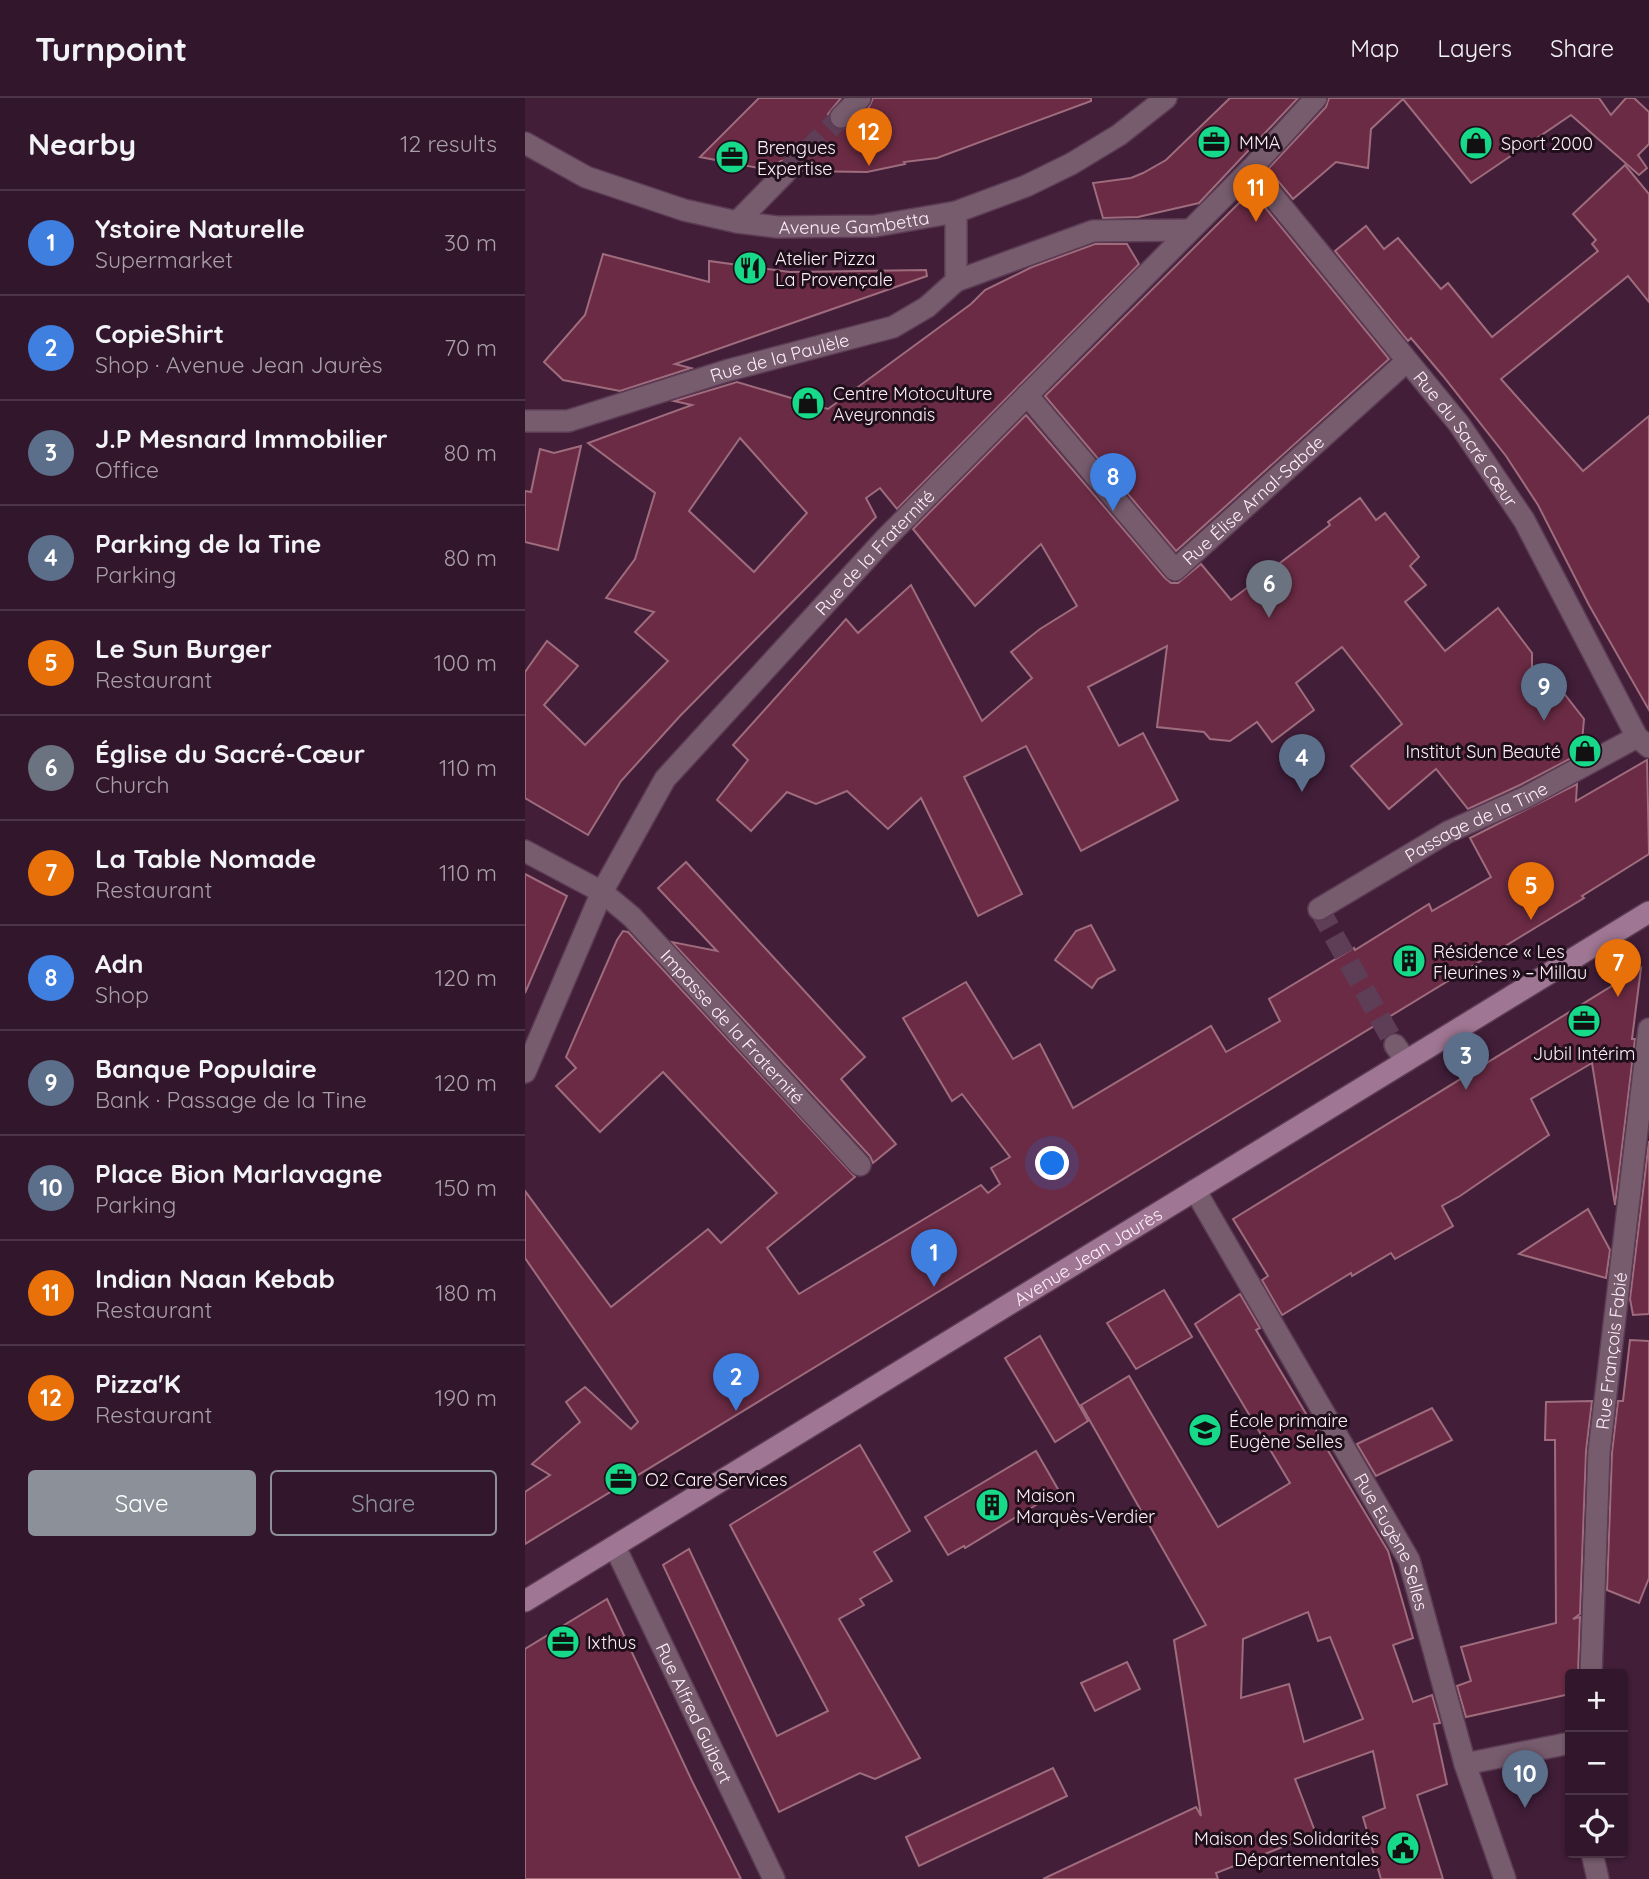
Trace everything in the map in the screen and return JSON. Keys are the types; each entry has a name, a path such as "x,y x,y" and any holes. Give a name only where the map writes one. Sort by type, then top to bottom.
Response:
{"main road":[{"name":"Avenue Jean Jaurès","path":"525,1601 1195,1190 1400,1053 1647,917"}],"street":[{"path":"841,117 860,98"},
{"name":"Avenue Gambetta","path":"525,143 586,177 684,210 737,222 778,227 875,226 956,212 1026,186 1071,164 1119,135 1165,98"},
{"name":"Rue de la Fraternité","path":"525,1072 602,892 666,779 883,541 1251,169 1316,98"},
{"name":"Rue du Sacré Cœur","path":"1251,169 1459,424 1524,520 1643,742"},
{"path":"737,222 785,173"},
{"path":"956,212 956,281 1093,231 1190,230"},
{"name":"Rue de la Paulèle","path":"525,421 568,421 729,370 893,327 927,307 956,281"},
{"name":"Rue Élise Arnal-Sabde","path":"1027,395 1175,570 1407,361"},
{"name":"Passage de la Tine","path":"1319,908 1448,832 1643,742"},
{"name":"Impasse de la Fraternité","path":"525,851 602,892 632,917 860,1165"},
{"name":"Rue François Fabié","path":"1591,1669 1599,1452 1649,1029"},
{"name":"Rue Eugène Selles","path":"1195,1190 1409,1560 1465,1764 1505,1879"},
{"name":"Rue Alfred Guibert","path":"615,1547 773,1879"},
{"path":"1465,1764 1565,1744"},
{"path":"1593,1858 1598,1879"}],"building":[{"path":"759,98 841,98 828,114 831,126 838,130 850,126 869,107 873,98 1091,98 1091,101 937,158 904,162 905,164 867,172 798,171 795,164 788,160 781,161 769,170 700,157"},
{"path":"1230,98 1298,98 1199,203 1138,217 1103,218 1093,183 1131,178 1166,160"},
{"path":"1329,98 1599,98 1611,115 1626,98 1634,98 1649,112 1649,144 1638,155 1647,168 1639,175 1571,115 1471,183 1403,99 1371,129 1368,168 1336,162 1293,199 1268,169 1326,107"},
{"path":"1625,165 1649,194 1649,302 1628,276 1501,379 1583,471 1649,416 1649,710 1589,605 1538,505 1506,456 1443,376 1411,338 1408,341 1335,251 1366,226 1384,249 1398,238 1441,289 1448,283 1492,337 1598,251 1592,244 1596,240 1573,214"},
{"path":"1250,189 1389,359 1176,551 1045,396 1251,191 1247,192"},
{"path":"1095,244 1127,244 1139,264 897,509 880,488 866,498 876,517 680,716 621,781 588,835 525,798 525,672 547,641 578,666 544,705 585,745 668,661 635,632 654,612 606,598 635,559 655,493 588,443 692,405 674,401 737,382 828,409 971,304 985,290 1032,267","holes":["740,438 807,513 754,572 689,511"]},
{"path":"603,254 709,282 709,261 790,272 926,270 927,276 675,364 691,368 620,391 563,380 544,362 585,315"},
{"path":"1026,415 1165,578 1171,583 1178,583 1201,564 1231,600 1330,525 1328,522 1360,498 1376,520 1385,513 1419,557 1410,566 1426,585 1405,602 1445,651 1498,608 1532,653 1532,684 1562,691 1584,719 1581,753 1468,809 1436,769 1389,809 1351,766 1402,724 1342,647 1296,683 1314,710 1272,742 1257,722 1230,741 1210,739 1204,732 1157,727 1167,646 1088,687 1119,746 1143,733 1178,800 1081,851 1026,746 964,777 1022,894 978,916 921,798 888,829 847,791 816,804 787,792 751,831 717,800 748,760 733,745 846,619 858,633 911,585 982,721 1032,678 1011,652 1040,629 1077,606 1041,544 975,606 913,529"},
{"path":"581,446 558,550 525,542 525,491 531,492 540,449 554,453"},
{"path":"1647,760 1649,854 1582,896 1584,898 525,1544 525,1492 550,1475 532,1464 580,1422 566,1402 585,1387 631,1429 638,1422 525,1258 525,1191 611,1307 708,1229 721,1243 777,1193 663,1072 600,1132 556,1086 576,1068 566,1057 623,931 628,932 855,1177 767,1248 799,1294 981,1185 988,1193 1000,1184 991,1168 1010,1157 962,1094 952,1101 903,1018 966,982 1013,1059 1040,1044 1073,1108 1211,1026 1226,1052 1280,1021 1269,999 1429,904 1432,911 1491,877 1470,838 1577,784 1576,801"},
{"path":"686,862 865,1057 841,1079 896,1144 873,1163 870,1156 672,942 717,951 658,888"},
{"path":"525,874 567,896 525,993"},
{"path":"1091,925 1115,970 1098,979 1092,988 1055,960 1076,931"},
{"path":"1641,968 1615,1205 1592,1063 1531,1099 1549,1135 1442,1206 1453,1226 1395,1259 1391,1253 1352,1276 1351,1273 1282,1315 1262,1280 1268,1276 1233,1219"},
{"path":"1649,1141 1649,1314 1633,1315 1630,1299"},
{"path":"1588,1209 1610,1250 1606,1278 1519,1254"},
{"path":"1164,1290 1192,1337 1136,1369 1107,1323"},
{"path":"1240,1294 1260,1328 1256,1330 1388,1551 1413,1638 1393,1645 1413,1702 1432,1695 1440,1723 1434,1724 1447,1784 1417,1795 1443,1879 1381,1879 1363,1817 1385,1808 1373,1751 1295,1779 1316,1834 1216,1873 1218,1879 1043,1879 1196,1807 1201,1816 1174,1640 1206,1625 1081,1405 1129,1376 1218,1527 1290,1483 1195,1324","holes":["1308,1612 1318,1641 1330,1637 1363,1719 1304,1742 1289,1684 1241,1698 1243,1639"]},
{"path":"1040,1336 1088,1421 1055,1442 1005,1358"},
{"path":"1630,1340 1649,1341 1649,1578 1639,1603 1607,1590 1612,1453 1618,1401 1623,1401"},
{"path":"1592,1401 1586,1451 1580,1614 1573,1619 1580,1617 1578,1669 1565,1669 1565,1695 1466,1717 1457,1686 1471,1681 1461,1647 1556,1623 1555,1440 1545,1440 1546,1402"},
{"path":"1432,1408 1452,1440 1376,1476 1357,1444"},
{"path":"860,1445 910,1531 874,1552 892,1581 860,1599 864,1605 839,1619 920,1758 875,1779 860,1773 779,1812 663,1565 689,1549 777,1736 828,1711 730,1525"},
{"name":"Maison Marquès-Verdier","path":"1036,1451 1059,1491 965,1548 964,1546 948,1555 925,1517"},
{"path":"607,1599 741,1879 525,1879 525,1649"},
{"path":"1127,1662 1140,1689 1095,1711 1081,1683"},
{"path":"1053,1768 1067,1796 919,1866 906,1837"}],"tunnel":[{"path":"785,173 841,117"},
{"path":"1319,909 1395,1045"}],"place":[{"name":"MMA","path":"1214,142"},
{"name":"Sport 2000","path":"1476,143"},
{"name":"Brengues Expertise","path":"732,157"},
{"name":"Pizza'K","path":"869,166"},
{"name":"Indian Naan Kebab","path":"1256,222"},
{"name":"Atelier Pizza La Provençale","path":"750,268"},
{"name":"Centre Motoculture Aveyronnais","path":"808,403"},
{"name":"Adn","path":"1113,511"},
{"name":"Église du Sacré-Cœur","path":"1269,618"},
{"name":"Banque Populaire","path":"1544,721"},
{"name":"Institut Sun Beauté","path":"1585,751"},
{"name":"Parking de la Tine","path":"1302,792"},
{"name":"Le Sun Burger","path":"1531,920"},
{"name":"Résidence « Les Fleurines » – Millau","path":"1409,961"},
{"name":"La Table Nomade","path":"1618,997"},
{"name":"Jubil Intérim","path":"1584,1021"},
{"name":"J.P Mesnard Immobilier","path":"1466,1090"},
{"name":"Ystoire Naturelle","path":"934,1287"},
{"name":"CopieShirt","path":"736,1411"},
{"name":"École primaire Eugène Selles","path":"1205,1430"},
{"name":"O2 Care Services","path":"621,1479"},
{"name":"Maison Marquès-Verdier","path":"992,1505"},
{"name":"Ixthus","path":"563,1642"},
{"name":"Place Bion Marlavagne","path":"1525,1808"},
{"name":"Maison des Solidarités Départementales","path":"1403,1848"}]}
